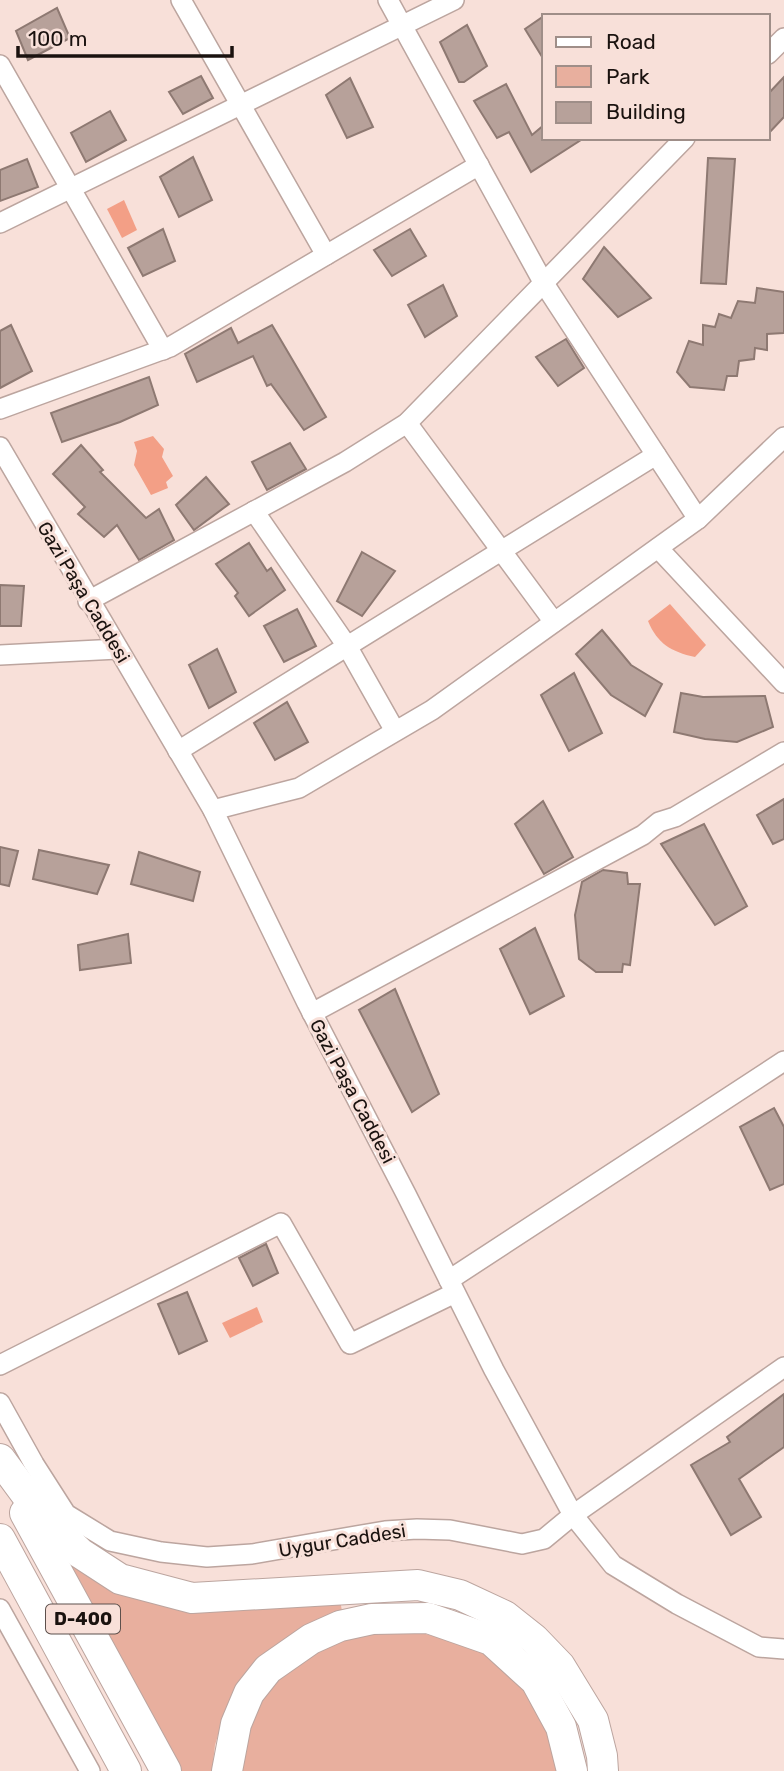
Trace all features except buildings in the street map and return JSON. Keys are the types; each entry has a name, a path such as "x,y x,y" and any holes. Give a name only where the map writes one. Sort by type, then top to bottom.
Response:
{"highway":[{"path":"0,1459 45,1520 80,1553 120,1579 192,1598 418,1585 460,1595 505,1616 534,1639 560,1666 593,1720 603,1771"},
{"name":"D-400","path":"0,1466 166,1771"},
{"path":"0,1541 114,1771"},
{"name":"D-400","path":"0,1541 127,1771"},
{"path":"227,1771 236,1724 249,1693 268,1668 311,1639 340,1626 372,1619 428,1618 491,1640 536,1681 561,1727 572,1771"}],"street":[{"path":"181,0 326,255"},
{"path":"388,0 543,282 698,519"},
{"path":"0,223 454,0"},
{"path":"770,52 784,38"},
{"path":"0,65 163,350"},
{"path":"88,601 345,462 407,423 683,140"},
{"path":"0,409 163,350 479,165"},
{"path":"407,423 554,622"},
{"path":"213,810 299,788 432,710 698,519 784,437"},
{"name":"Gazi Paşa Caddesi","path":"0,447 213,810 312,1013 494,1370 573,1515 613,1565 677,1604 760,1647 784,1649"},
{"path":"178,751 656,454"},
{"path":"254,511 347,646 396,732"},
{"path":"658,548 784,683"},
{"path":"0,655 118,649"},
{"path":"312,1013 643,835 659,822 675,817 784,752"},
{"path":"0,1366 281,1223 349,1344 452,1287 784,1061"},
{"name":"Uygur Caddesi","path":"0,1403 66,1514 110,1541 162,1552 207,1557 251,1554 417,1528 450,1530 522,1544 544,1539 573,1515 784,1367"},
{"path":"0,1609 90,1771"}],"green space":[{"path":"57,1547 91,1573 340,1600 342,1611 250,1671 226,1708 215,1745 212,1771 178,1771"},
{"path":"414,1631 474,1649 493,1660 515,1679 542,1714 554,1739 561,1771 236,1771 254,1712 276,1681 321,1649 364,1634"}],"shaded area":[{"path":"124,200 137,230 122,238 107,209"},
{"path":"153,436 164,449 162,457 173,476 166,482 168,488 151,495 134,465 137,451 134,442"},
{"path":"670,604 706,645 695,657 679,652 660,641 648,621"},
{"path":"257,1307 263,1322 230,1338 222,1323"}]}
